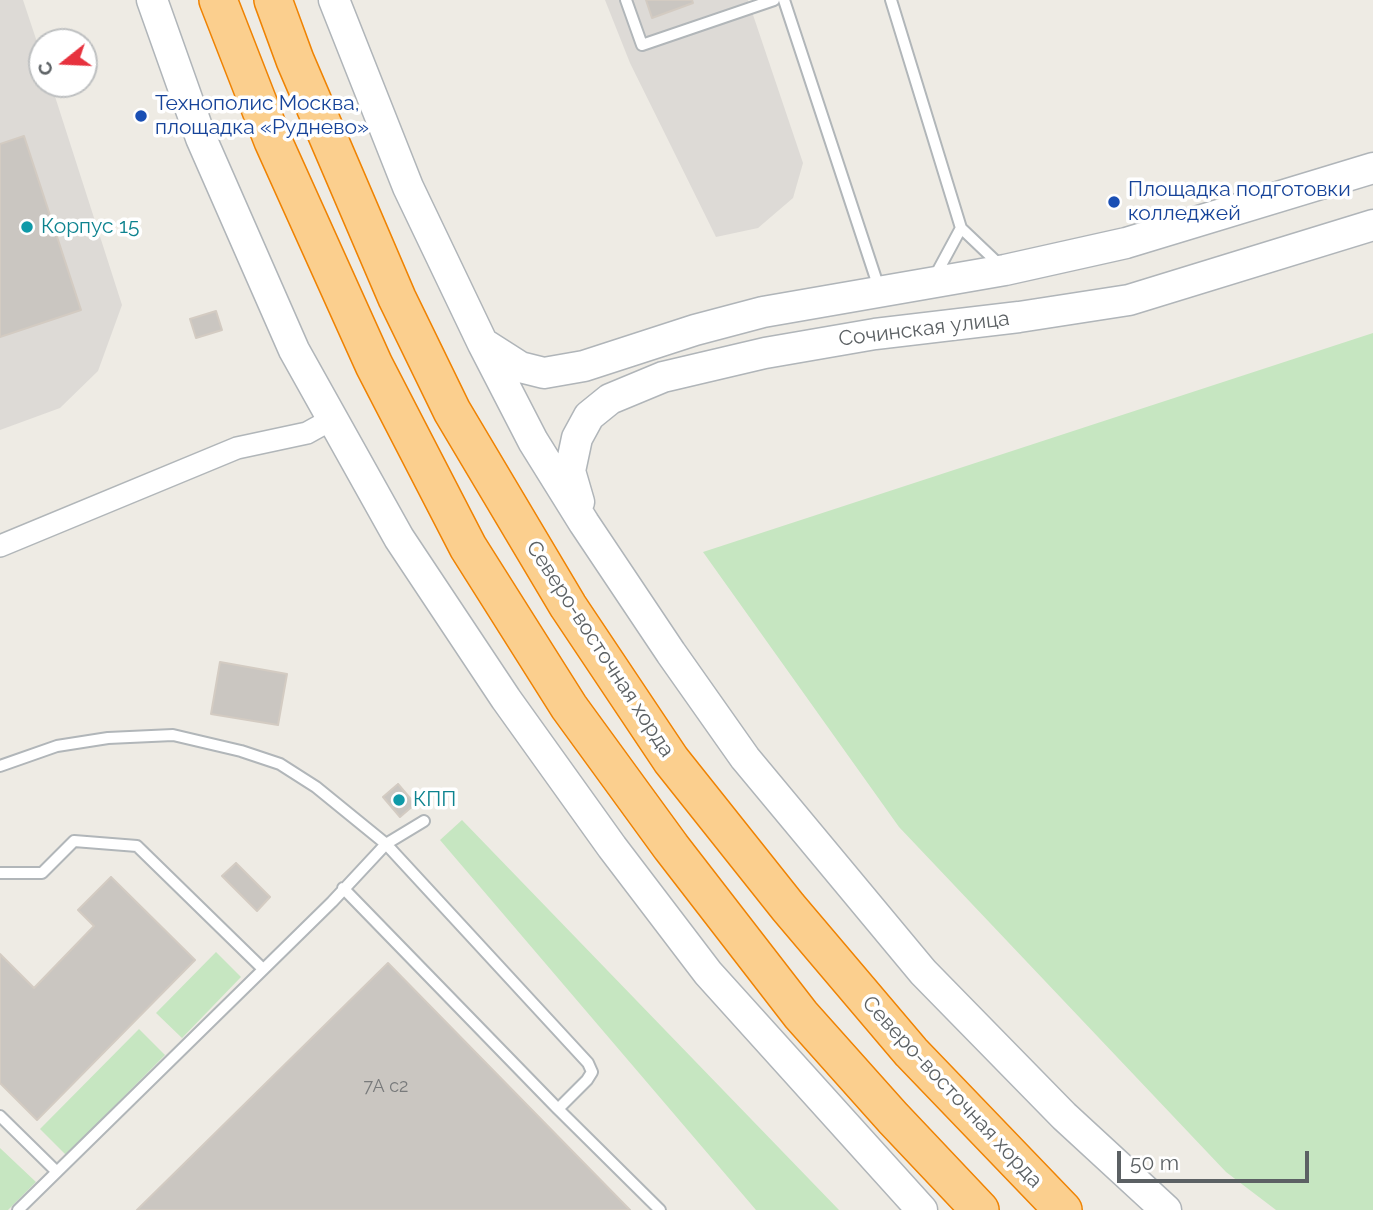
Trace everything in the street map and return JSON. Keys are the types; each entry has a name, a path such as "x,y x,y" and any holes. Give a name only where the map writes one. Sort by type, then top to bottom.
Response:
{"highway":[{"path":"218,0 273,141 374,365 468,547 569,707 679,858 801,1015 980,1210"},
{"name":"Северо-восточная хорда","path":"273,0 295,60 386,273 452,411 568,606 671,760 788,907 911,1052 1063,1210"}],"street":[{"path":"152,0 201,138 294,350 400,538 506,699 612,848 709,973 922,1210"},
{"path":"334,0 408,187 533,441 584,523 745,758 923,972 1063,1116 1166,1210"},
{"name":"Сочинская улица","path":"483,344 520,367 544,373 584,366 695,330 763,312 1004,270 1126,243 1373,168"},
{"name":"Сочинская улица","path":"584,523 570,471 577,438 589,416 610,399 663,377 765,353 874,334 1019,317 1129,300 1373,225"},
{"path":"0,546 237,448 307,433 334,418"}],"lane":[{"path":"626,0 642,45 774,0"},
{"path":"736,0 740,12"},
{"path":"784,0 880,291"},
{"path":"891,0 961,228 1004,270"},
{"path":"932,283 961,228"},
{"path":"0,766 57,746 108,738 173,735 241,751 280,764 316,787 386,844 587,1063 592,1072 587,1080 558,1109"},
{"path":"18,1210 386,844 424,821"},
{"path":"0,873 42,873 74,841 137,846 263,969"},
{"path":"343,888 660,1210"},
{"path":"0,1116 56,1171"}],"shaded area":[{"path":"0,0 23,0 32,28 28,28 28,98 55,98 122,305 98,371 60,408 0,430"},
{"path":"605,0 748,0 803,163 793,198 758,228 716,237 630,63"}],"green space":[{"path":"1373,333 1373,1210 1276,1210 1226,1172 899,827 703,552"},
{"path":"462,820 839,1210 756,1210 440,840"},
{"path":"216,952 241,977 182,1038 156,1013"},
{"path":"139,1029 165,1055 66,1155 40,1129"},
{"path":"0,1148 36,1182 8,1210 0,1210"}],"building":[{"path":"646,0 692,0 693,3 652,18"},
{"name":"Корпус 15","path":"24,136 81,310 0,337 0,144"},
{"path":"216,311 222,330 196,338 190,319"},
{"path":"220,662 287,674 278,725 211,714"},
{"name":"КПП","path":"398,784 415,804 400,817 383,797"},
{"path":"236,863 270,897 257,911 222,876"},
{"path":"111,877 195,960 37,1120 0,1083 0,954 34,988 94,926 78,910"},
{"path":"388,963 630,1210 137,1210"}],"place":[{"name":"Технополис Москва, площадка «Руднево»","path":"141,116"},
{"name":"Площадка подготовки колледжей","path":"1114,202"},
{"name":"Корпус 15","path":"27,227"},
{"name":"КПП","path":"399,800"}]}
